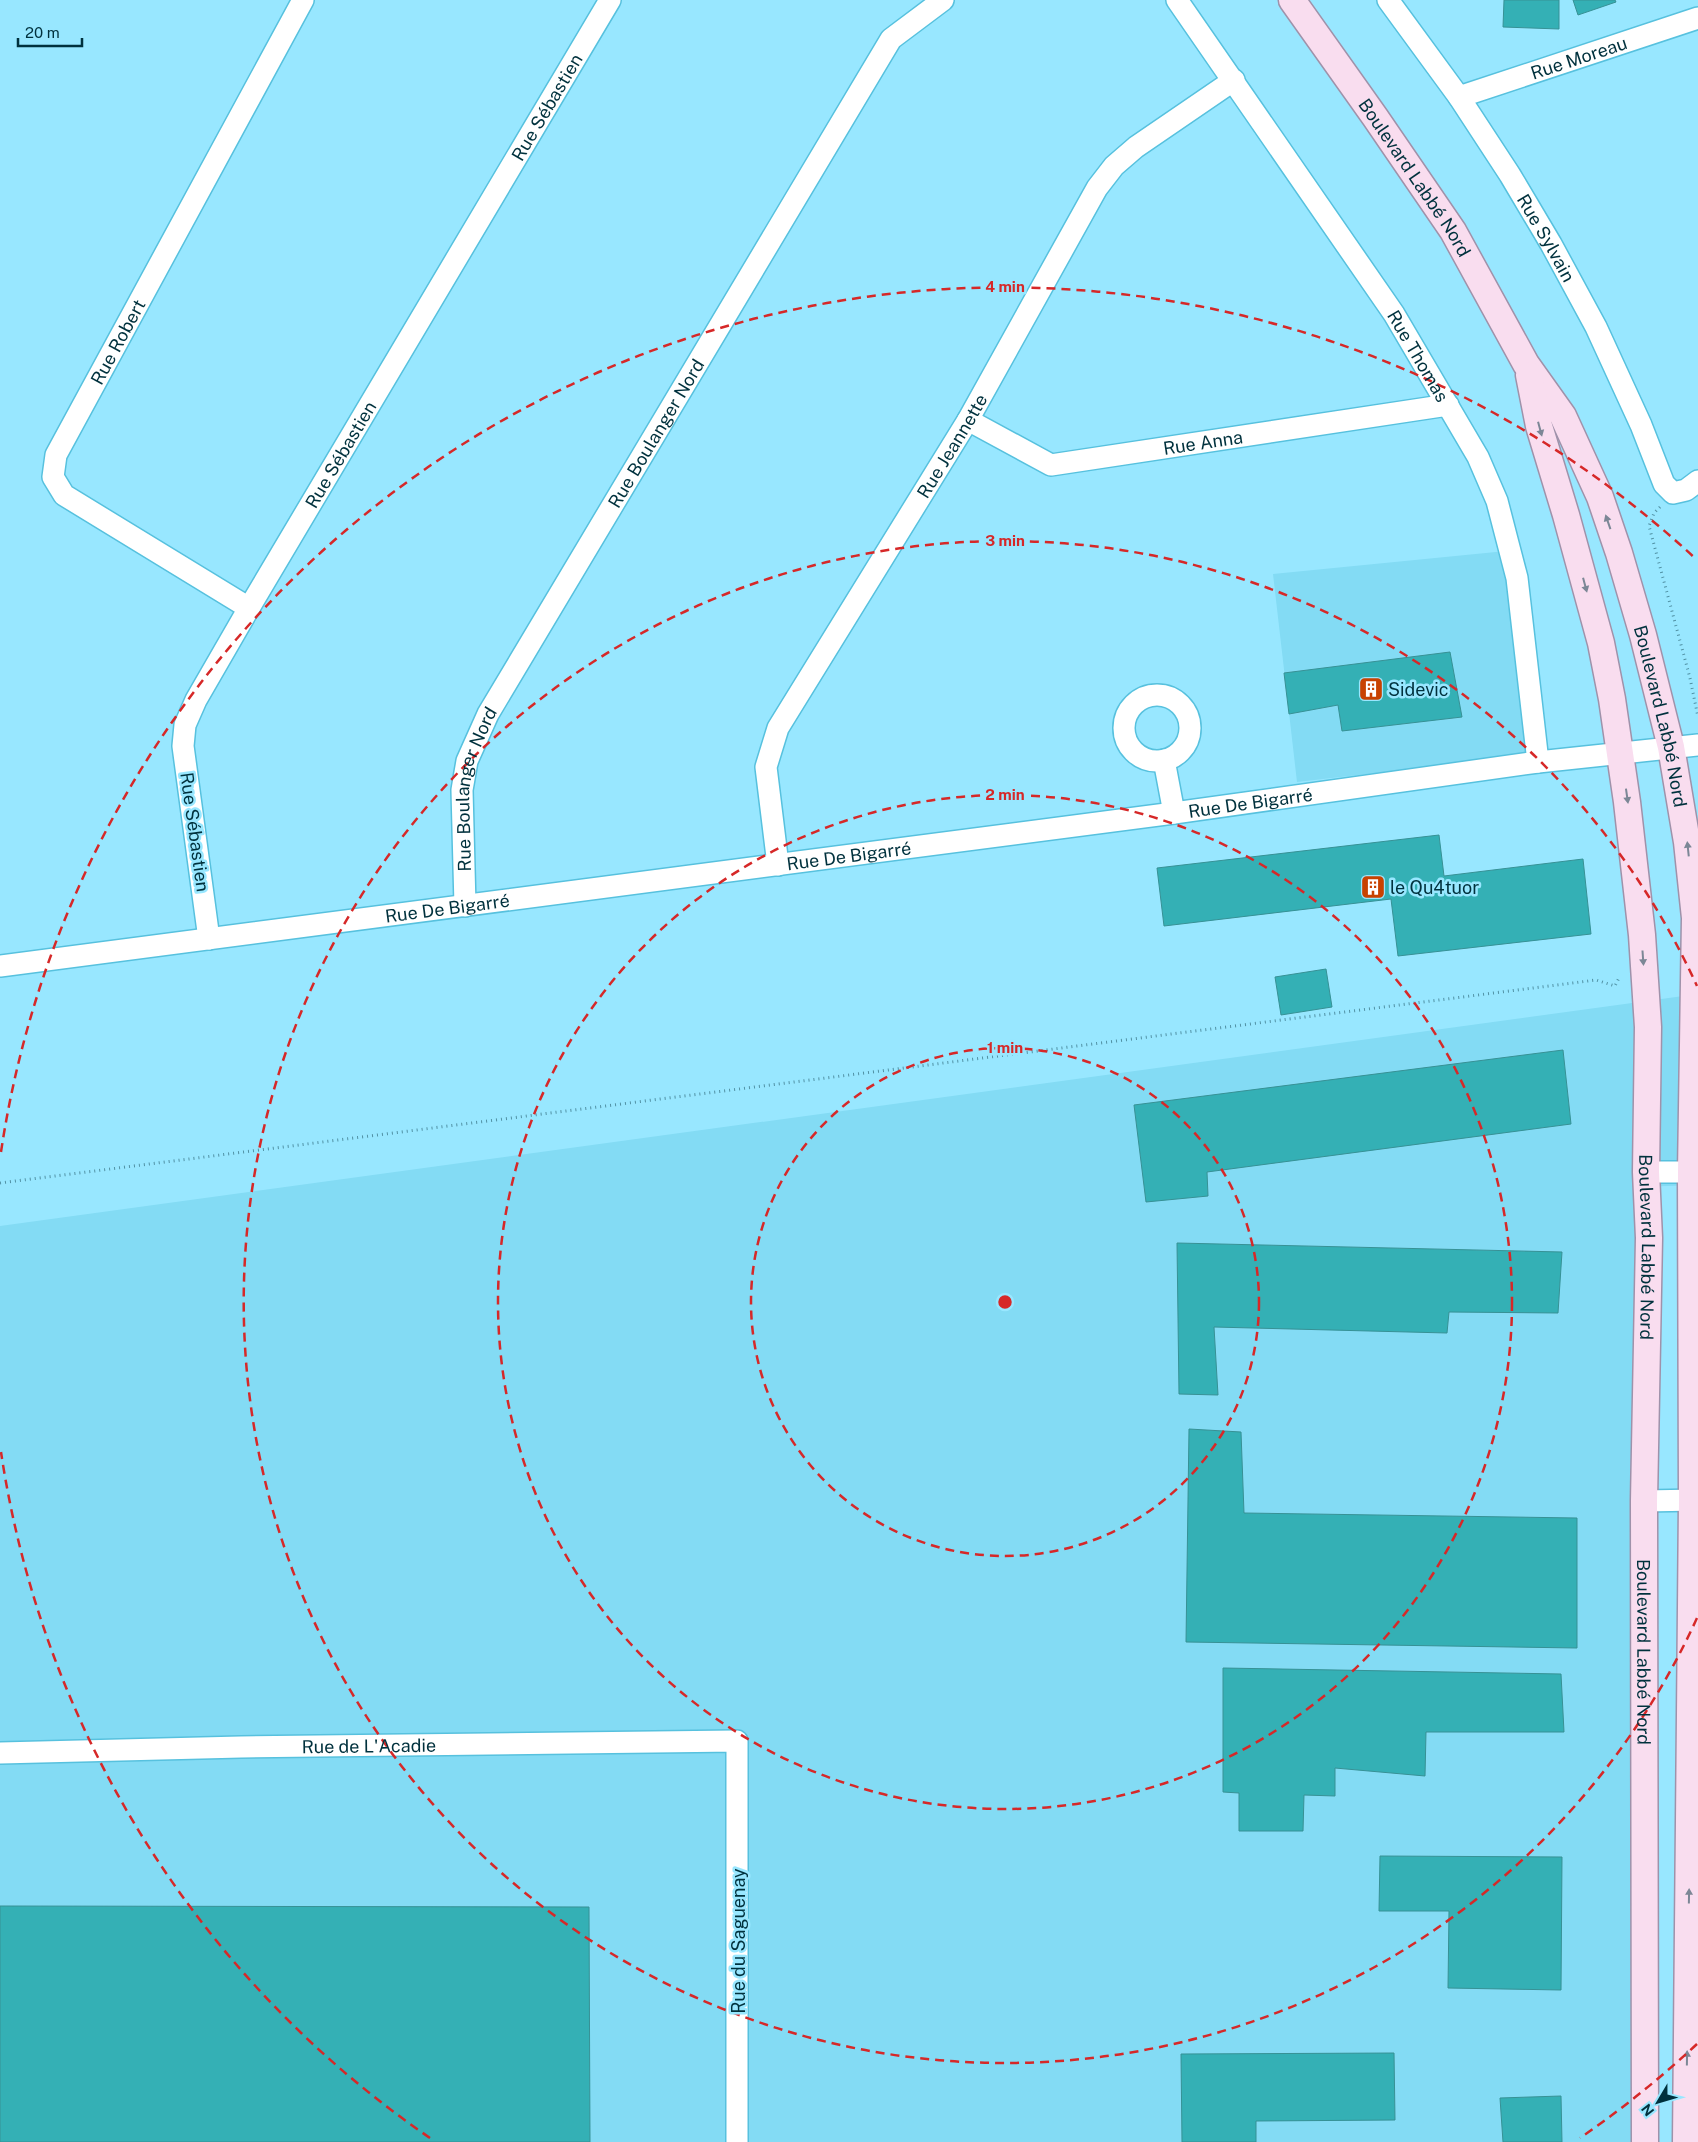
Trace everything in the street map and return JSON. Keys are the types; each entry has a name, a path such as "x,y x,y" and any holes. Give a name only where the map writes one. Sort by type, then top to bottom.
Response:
{"main road":[{"name":"Boulevard Labbé Nord","path":"1292,0 1375,117 1452,232 1526,364 1562,416 1600,497 1619,553 1643,635 1671,747 1687,842 1695,918 1695,1500 1686,2142"},
{"name":"Boulevard Labbé Nord","path":"1526,364 1539,426 1566,515 1601,643 1621,754 1642,935 1648,1027 1646,1172 1649,1238 1644,1501 1646,2142"}],"street":[{"name":"Rue Robert","path":"249,608 64,495 54,476 56,455 303,0"},
{"name":"Rue Sébastien","path":"209,939 183,746 185,725 196,700 249,608 610,0"},
{"name":"Rue Boulanger Nord","path":"465,906 462,790 468,761 488,714 891,39 943,0"},
{"name":"Rue Thomas","path":"1177,0 1394,314 1478,457 1497,502 1517,578 1538,762"},
{"name":"Rue Sylvain","path":"1388,0 1459,97 1510,176 1583,302 1641,425 1664,484 1673,492"},
{"name":"Rue Moreau","path":"1459,97 1698,18"},
{"name":"Rue Jeannette","path":"778,865 766,767 778,728 968,420 1097,188 1114,166 1136,148 1234,80"},
{"name":"Rue Anna","path":"968,420 1050,465 1448,405"},
{"path":"1673,492 1686,490 1698,480"},
{"name":"Rue De Bigarré","path":"0,966 1174,813 1538,762 1698,745"},
{"path":"1164,760 1174,813"},
{"path":"1646,1172 1695,1172"},
{"path":"1644,1501 1695,1500"},
{"name":"Rue de L'Acadie","path":"0,1754 241,1747 737,1741"},
{"name":"Rue du Saguenay","path":"737,1741 738,2142"}],"path":[{"path":"1673,492 1654,513 1649,526 1690,678 1698,717"},
{"path":"0,1183 1596,980"}],"shaded area":[{"path":"1506,551 1532,755 1297,782 1273,574"},
{"path":"1698,994 1698,1185 1637,1187 1634,2142 0,2142 0,1226"}],"building":[{"path":"1504,0 1559,0 1559,29 1503,27"},
{"path":"1573,0 1615,0 1616,2 1578,15"},
{"name":"Sidevic","path":"1450,652 1462,717 1342,731 1338,705 1289,714 1284,673"},
{"name":"le Qu4tuor","path":"1439,835 1444,876 1583,859 1591,934 1398,956 1391,899 1164,926 1157,868"},
{"path":"1326,969 1332,1007 1281,1015 1275,977"},
{"path":"1563,1050 1571,1124 1207,1172 1208,1196 1146,1202 1134,1105"},
{"path":"1177,1243 1562,1252 1558,1313 1449,1312 1447,1333 1214,1327 1218,1395 1179,1394"},
{"path":"1189,1429 1241,1432 1244,1513 1577,1518 1577,1648 1186,1642"},
{"path":"1223,1668 1561,1674 1564,1732 1426,1732 1425,1776 1335,1768 1335,1796 1304,1795 1303,1831 1239,1831 1239,1793 1223,1792"},
{"path":"1380,1856 1562,1857 1561,1990 1448,1988 1449,1911 1379,1911"},
{"path":"0,1906 589,1907 590,2142 0,2142"},
{"path":"1394,2053 1395,2120 1256,2121 1256,2142 1182,2142 1181,2054"},
{"path":"1561,2096 1562,2142 1503,2142 1500,2098"}],"place":[{"name":"Sidevic","path":"1371,689"},
{"name":"le Qu4tuor","path":"1373,887"}]}
